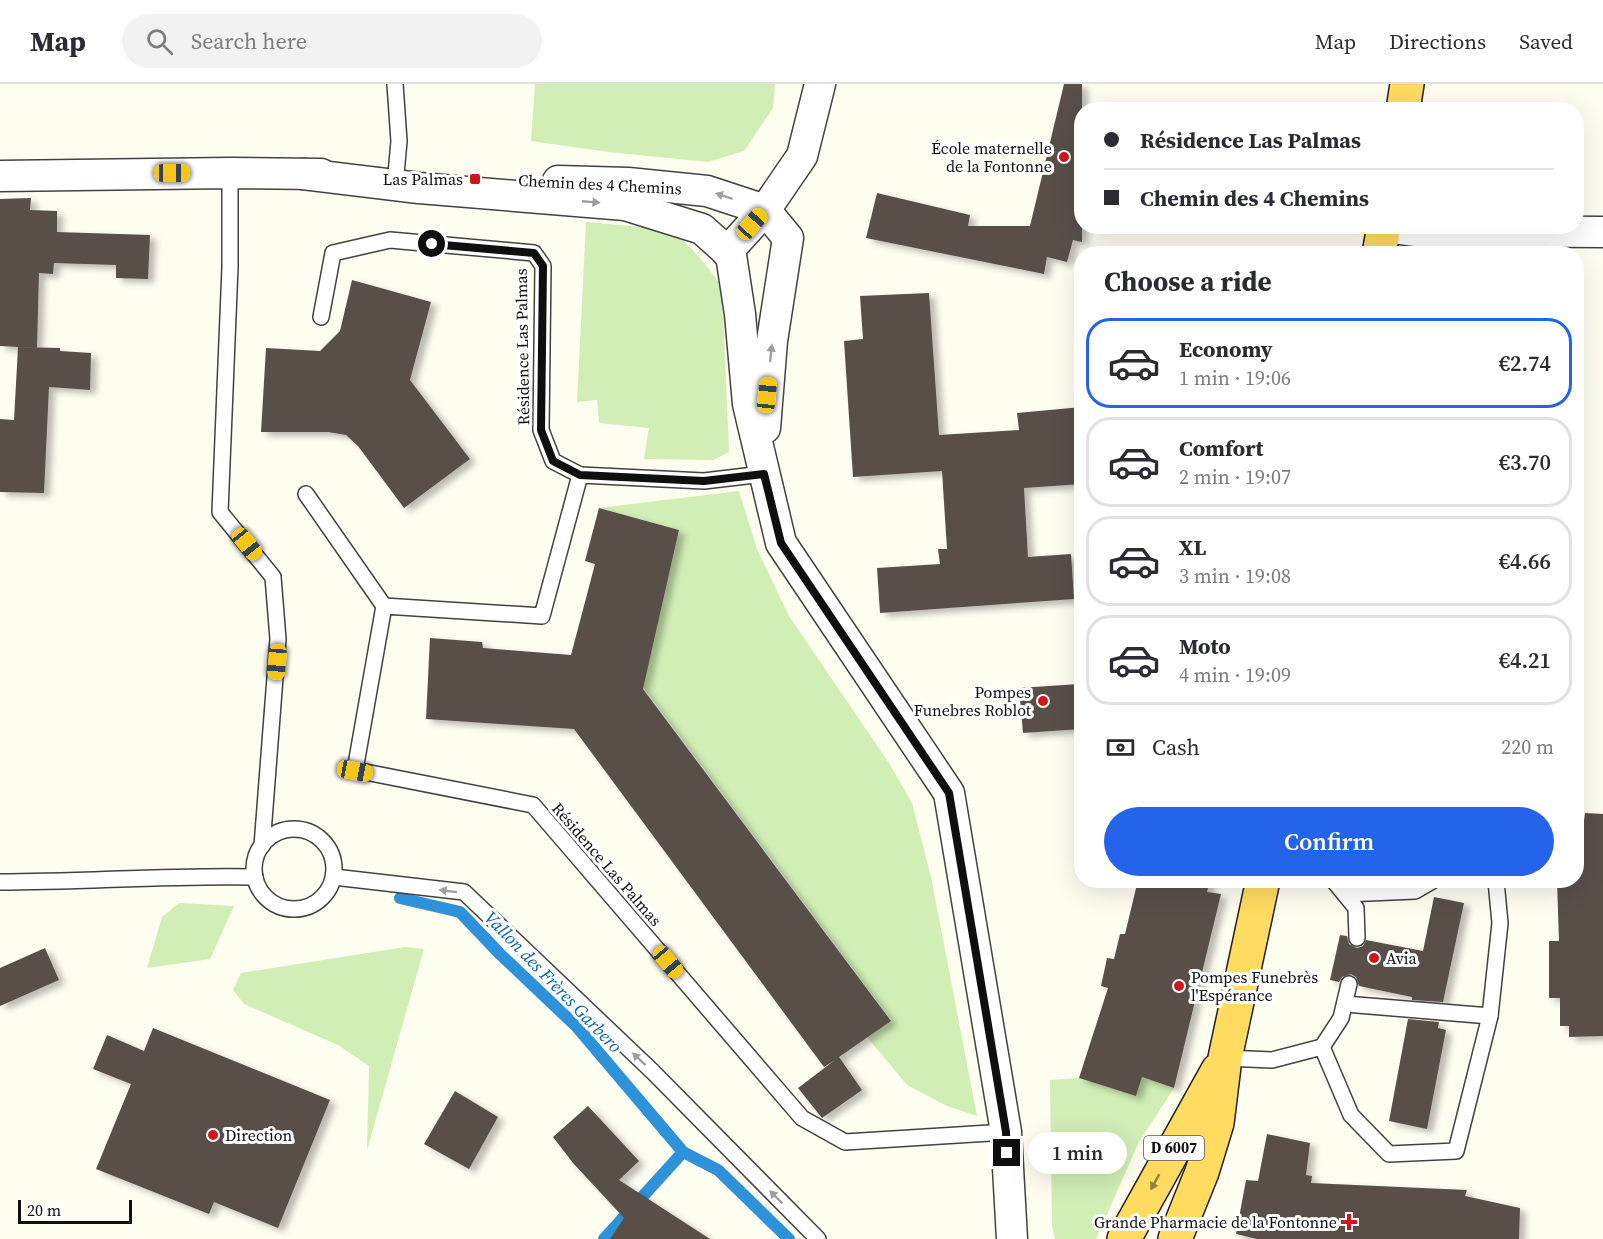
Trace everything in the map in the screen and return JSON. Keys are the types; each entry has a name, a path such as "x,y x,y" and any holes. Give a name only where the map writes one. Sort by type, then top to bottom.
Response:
{"main road":[{"path":"1404,102 1407,84"},
{"name":"D 6007","path":"1174,1239 1202,1172 1217,1123 1225,1058 1261,888"},
{"name":"D 6007","path":"1124,1239 1225,1058"}],"street":[{"path":"820,84 802,156 765,210 727,252 731,255 741,314 748,404 781,543 949,793 1006,1132 1013,1238"},
{"name":"Chemin des 4 Chemins","path":"0,176 230,172 303,174 395,181 625,205 702,229 727,252"},
{"name":"Chemin des 4 Chemins","path":"395,181 628,183 707,191 765,210"},
{"path":"764,474 770,363 788,238 765,210"},
{"path":"1584,232 1603,232"}],"lane":[{"path":"395,84 399,141 395,181"},
{"path":"230,172 230,267 220,512 273,577 278,639 262,846 254,867 255,877 259,889 266,898 277,906 288,909 301,909 312,905 330,888 334,877 334,863 330,850 322,840 310,832 297,829 284,831 272,836 262,846"},
{"name":"Résidence Las Palmas","path":"321,317 333,254 390,240 534,253 543,266 541,430 553,461 580,475 704,481 764,474"},
{"path":"306,494 384,606 542,616 580,475"},
{"name":"Résidence Las Palmas","path":"384,606 355,771 533,805 802,1118 845,1142 1006,1132"},
{"path":"0,882 67,882 203,876 255,877"},
{"path":"334,877 464,892 652,1071 818,1239"},
{"path":"1340,888 1356,908 1357,938"},
{"path":"1345,894 1415,891 1420,888"},
{"path":"1322,1047 1351,1115 1389,1154 1456,1151 1490,1016 1500,923 1497,888"},
{"path":"1225,1058 1272,1060 1322,1047 1341,1018 1349,984"},
{"path":"1345,1004 1490,1016"}],"green space":[{"path":"535,84 775,84 773,108 744,151 708,162 531,141"},
{"path":"586,222 654,228 683,240 722,286 729,452 713,460 644,459 649,428 599,423 597,400 577,402"},
{"path":"739,491 757,549 789,616 889,763 912,803 931,877 977,1116 947,1106 907,1085 867,1037 891,1020 643,687 679,530 599,508"},
{"path":"179,903 234,906 210,959 147,968 162,917"},
{"path":"405,947 424,949 367,1150 369,1066 338,1045 244,1004 233,990 241,973"},
{"path":"1142,1077 1174,1088 1139,1142 1096,1239 1055,1239 1052,1226 1050,1080 1079,1078 1125,1092 1136,1093"}],"building":[{"path":"1064,84 1082,84 1082,102 1074,102 1074,234 1082,234 1082,242 1073,240 1067,262 1047,257 1044,274 866,238 877,193 970,215 968,226 1030,226"},
{"path":"31,198 30,210 57,211 57,232 150,235 148,279 116,278 116,265 54,263 53,274 39,273 37,348 0,346 0,199"},
{"path":"352,280 431,302 410,380 470,459 404,508 358,446 346,435 328,432 261,432 266,348 320,351 340,331"},
{"path":"929,293 939,435 1019,430 1017,413 1074,408 1074,485 1024,488 1028,557 1071,554 1074,599 880,613 877,568 940,564 938,549 947,549 942,471 853,477 844,341 863,339 860,296"},
{"path":"18,347 60,348 60,351 91,353 90,390 49,387 44,493 0,492 0,419 14,420"},
{"path":"599,508 679,530 643,689 891,1021 839,1057 862,1090 822,1118 798,1088 835,1060 824,1067 574,729 426,719 430,638 482,642 483,648 571,655 595,564 585,561"},
{"name":"Pompes Funebres Roblot","path":"1074,684 1074,730 1023,733 1019,688"},
{"path":"1585,813 1603,814 1603,1036 1569,1037 1569,1026 1560,1026 1560,998 1549,998 1549,941 1559,941 1557,888 1584,888"},
{"path":"1136,888 1208,888 1207,892 1221,894 1174,1088 1142,1077 1136,1096 1079,1078 1108,988 1101,986 1107,958 1114,959 1120,934 1125,934"},
{"path":"1434,897 1464,903 1443,1002 1412,1000 1412,997 1359,986 1356,977 1351,974 1342,977 1339,982 1330,980 1340,935 1347,936 1349,944 1357,948 1363,946 1366,940 1423,951"},
{"path":"45,948 59,980 0,1006 0,968"},
{"path":"1408,1019 1439,1022 1438,1028 1446,1030 1427,1129 1389,1121"},
{"name":"Direction","path":"153,1028 330,1100 278,1228 214,1202 209,1214 96,1169 131,1084 93,1069 107,1035 144,1051"},
{"path":"455,1091 498,1117 469,1169 424,1144"},
{"path":"588,1106 639,1161 619,1180 710,1239 610,1239 624,1218 573,1163 553,1137"},
{"path":"1267,1134 1310,1143 1306,1175 1312,1176 1311,1183 1467,1190 1465,1196 1520,1208 1519,1239 1257,1239 1236,1234 1246,1180 1258,1181"}],"waterway":[{"name":"Vallon des Frères Garbero","path":"400,898 460,912 500,954 577,1027 683,1152"},
{"name":"Vallon des Frères Garbero","path":"604,1239 683,1152 718,1170 789,1239"}],"place":[{"name":"École maternelle de la Fontonne","path":"1064,157"},
{"name":"Las Palmas","path":"475,179"},
{"name":"Pompes Funebres Roblot","path":"1043,701"},
{"name":"Avia","path":"1374,958"},
{"name":"Pompes Funebrès l'Espérance","path":"1179,986"},
{"name":"Direction","path":"213,1135"},
{"name":"Grande Pharmacie de la Fontonne","path":"1349,1222"}],"route":[{"path":"432,244 534,253 543,266 541,430 553,461 580,475 704,481 764,474 781,543 949,793 1006,1132 1007,1153"}]}
